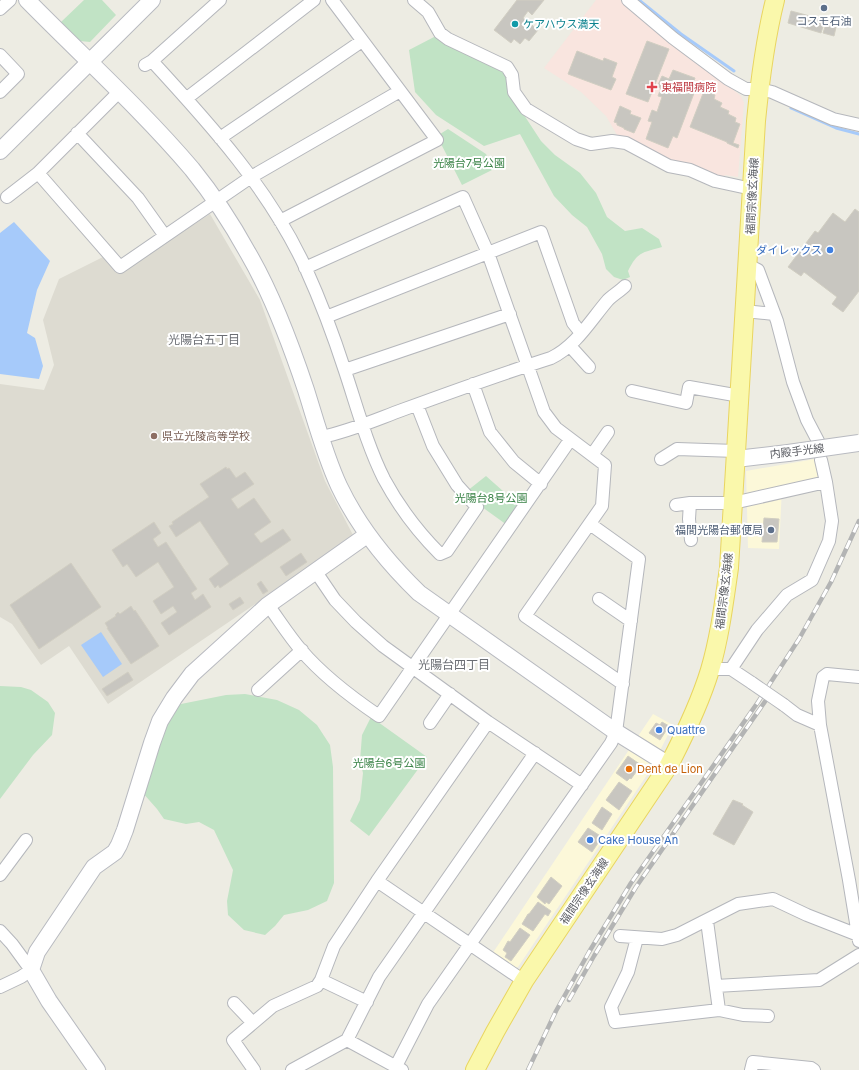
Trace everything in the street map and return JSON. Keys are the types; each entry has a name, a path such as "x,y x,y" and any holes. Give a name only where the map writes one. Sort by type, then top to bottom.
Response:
{"main road":[{"name":"福間宗像玄海線","path":"475,1070 524,981 669,765 684,737 710,669 719,634 729,568 759,89 770,21 775,0"}],"street":[{"path":"0,10 10,0"},
{"path":"27,0 166,139 193,171 216,202 249,254 278,316 339,485 367,535 398,573 419,593 449,615 616,732 669,765"},
{"path":"0,151 152,0"},
{"path":"220,0 149,63 187,98 251,177 280,221 306,268 326,317 362,424 384,479 410,519 440,554 447,551 477,507 457,485 433,446 417,405"},
{"path":"187,98 314,0"},
{"path":"280,221 437,140 332,0"},
{"path":"414,0 428,12 440,33 448,39 507,67 512,75 514,92 526,110 576,139 591,144 612,141 626,143 669,166 690,170 715,181 752,189"},
{"path":"628,0 673,38 728,79 746,89 759,89 772,92 833,119 859,125"},
{"path":"220,138 362,41"},
{"path":"0,55 18,74 0,92"},
{"path":"7,197 38,172 119,92"},
{"path":"38,172 120,267 251,177 400,92"},
{"path":"77,133 138,198 165,236"},
{"path":"306,268 463,197 488,253 544,412 556,428 605,465 602,506 525,616 623,684"},
{"path":"326,317 541,232 573,323 581,333"},
{"path":"748,265 758,270 774,314 793,382 807,420 818,441"},
{"path":"321,437 551,358 570,346 609,298 625,286"},
{"path":"744,311 774,314"},
{"path":"345,370 510,314"},
{"path":"570,346 589,367"},
{"path":"473,384 490,432 514,462 541,484"},
{"path":"632,391 686,403 688,387 740,396"},
{"path":"592,455 608,432"},
{"path":"268,605 302,650 347,694 379,716 570,440"},
{"name":"内殿手光線","path":"736,455 788,453 859,443"},
{"path":"661,459 677,449 736,455"},
{"path":"731,669 757,630 788,595 812,580 829,541 832,521 821,460"},
{"path":"676,505 690,503 732,503 826,482"},
{"path":"690,503 689,519 691,540"},
{"path":"347,1040 397,1069 428,1004 612,743 616,732 639,559 590,524"},
{"path":"0,987 21,977 31,970 37,952 94,867 115,852 125,830 160,721 174,698 192,674 268,605 367,535"},
{"path":"316,572 335,600 356,622 383,646 488,722 582,785"},
{"path":"599,599 631,620"},
{"path":"258,690 302,650"},
{"path":"710,669 731,669 797,715 820,725"},
{"path":"858,938 849,880 820,725 818,701 823,677 828,674 859,676"},
{"path":"430,723 450,694"},
{"path":"797,715 818,701"},
{"path":"254,1070 233,1040 273,1006 317,986 322,980 334,946 377,881 488,722"},
{"path":"292,1070 347,1040 380,977 535,753"},
{"path":"0,875 26,840"},
{"path":"377,881 524,981"},
{"path":"620,936 662,939 677,935 738,904 773,899 858,938"},
{"path":"707,921 719,1010"},
{"path":"0,931 12,944 31,970 48,1000 97,1070"},
{"path":"636,938 628,972 611,1007 615,1022 719,1010 743,1015 768,1016"},
{"path":"716,986 819,980 859,955"},
{"path":"322,980 367,1002"},
{"path":"234,1003 253,1023"},
{"path":"751,1070 753,1062 812,1069"}],"shaded area":[{"name":"東福間病院","path":"596,0 620,0 741,96 744,103 738,177 725,175 723,178 668,160 617,135 606,116 581,92 544,68"},
{"name":"県立光陵高等学校","path":"210,214 260,300 325,481 354,537 108,704 69,646 41,665 12,624 0,617 0,384 44,390 54,365 43,320 59,279 105,256 120,272"},
{"path":"815,459 818,480 782,488 779,549 748,548 746,471"},
{"path":"653,714 673,725 649,772 518,967 512,968 492,954"}],"green space":[{"path":"84,0 102,0 116,15 90,42 80,41 61,22"},
{"path":"434,37 503,67 516,106 524,115 541,141 555,155 580,173 596,193 607,217 625,231 642,228 659,239 662,247 645,252 638,256 628,271 630,277 623,280 614,277 606,269 602,254 587,227 572,215 554,196 520,134 484,146 436,115 415,92 409,50"},
{"name":"光陽台7号公園","path":"448,129 486,154 494,169 462,185 437,136"},
{"name":"光陽台8号公園","path":"486,476 520,506 507,525 482,507 467,491"},
{"path":"0,686 21,687 31,690 48,702 55,713 52,735 33,755 0,799"},
{"path":"245,694 277,700 299,710 317,725 330,745 333,767 334,883 327,901 308,910 284,915 265,935 244,930 228,915 227,901 233,870 214,830 199,822 186,824 164,819 142,792 164,728 176,705 226,695"},
{"name":"光陽台6号公園","path":"371,717 427,757 369,836 350,821 360,800 363,773 360,761 362,735"}],"water":[{"path":"14,222 50,261 37,290 27,333 35,338 43,366 39,379 0,374 0,233"},
{"path":"101,632 122,664 103,677 81,645"}],"building":[{"name":"ケアハウス満天","path":"517,0 544,0 532,15 528,11 523,18 538,30 529,41 525,38 520,44 514,39 511,43 494,30"},
{"path":"791,11 825,20 821,33 788,23"},
{"path":"827,21 837,23 834,36 823,33"},
{"path":"647,41 669,49 648,102 626,94"},
{"path":"577,51 603,61 604,58 617,63 612,77 616,79 611,90 568,74"},
{"path":"673,70 695,78 692,87 696,88 677,138 673,136 668,148 646,139 652,122 648,121 652,110 657,112 662,97 658,96 661,88 657,87 662,76 669,79"},
{"path":"704,91 715,95 714,99 722,103 720,107 729,111 728,114 736,118 735,122 740,124 733,143 739,145 738,148 690,127"},
{"path":"620,106 631,111 630,114 641,118 634,133 624,129 614,122"},
{"name":"ダイレックス","path":"855,209 859,212 859,291 843,312 832,304 837,297 804,272 801,276 788,267 815,231 818,233 833,213 845,222"},
{"path":"226,467 227,469 229,468 236,478 245,472 254,484 231,499 238,509 254,498 271,522 254,534 261,543 283,529 291,540 220,588 218,585 215,588 209,579 229,564 200,521 176,537 169,526 173,524 172,522 209,497 200,484"},
{"name":"福間光陽台郵便局","path":"764,518 779,519 777,542 762,542"},
{"path":"154,522 161,533 153,539 158,547 166,542 197,589 191,593 195,600 203,594 211,607 169,635 161,623 177,612 173,606 161,614 153,601 174,587 158,562 136,577 127,564 123,567 112,550"},
{"path":"301,553 307,562 286,576 280,567"},
{"path":"71,563 101,607 39,649 10,605"},
{"path":"261,581 268,591 263,594 257,584"},
{"path":"240,597 244,603 233,610 229,604"},
{"path":"131,606 159,646 131,664 105,623 116,616 115,615 118,612 120,614"},
{"path":"128,672 133,680 107,696 102,689"},
{"name":"Quattre","path":"662,722 669,726 660,740 649,733 656,723 660,725"},
{"name":"Dent de Lion","path":"628,756 641,765 631,779 630,778 627,781 616,773"},
{"path":"619,782 632,791 619,810 606,800"},
{"path":"733,800 743,804 742,805 753,812 734,845 713,834"},
{"path":"602,807 612,814 602,830 592,823"},
{"name":"Cake House An","path":"588,828 602,837 592,852 578,842"},
{"path":"551,877 562,886 549,904 546,902 545,904 537,897"},
{"path":"538,902 551,911 548,916 545,914 533,931 522,924"},
{"path":"520,928 530,935 511,961 505,957 507,953 503,950 508,941 510,942"}],"waterway":[{"path":"639,0 681,34 734,71"},
{"path":"791,108 836,128 859,134"}],"railway":[{"path":"528,1070 556,1011 589,952 631,883 758,702 799,639 831,582 859,521"},
{"path":"569,1000 636,887 771,693"}],"place":[{"name":"コスモ石油","path":"824,8"},
{"name":"ケアハウス満天","path":"515,24"},
{"name":"東福間病院","path":"652,87"},
{"name":"ダイレックス","path":"830,250"},
{"name":"県立光陵高等学校","path":"154,436"},
{"name":"福間光陽台郵便局","path":"771,530"},
{"name":"Quattre","path":"659,730"},
{"name":"Dent de Lion","path":"629,769"},
{"name":"Cake House An","path":"590,840"}],"district":[{"name":"光陽台五丁目","path":"204,339"},
{"name":"光陽台四丁目","path":"454,664"}]}
